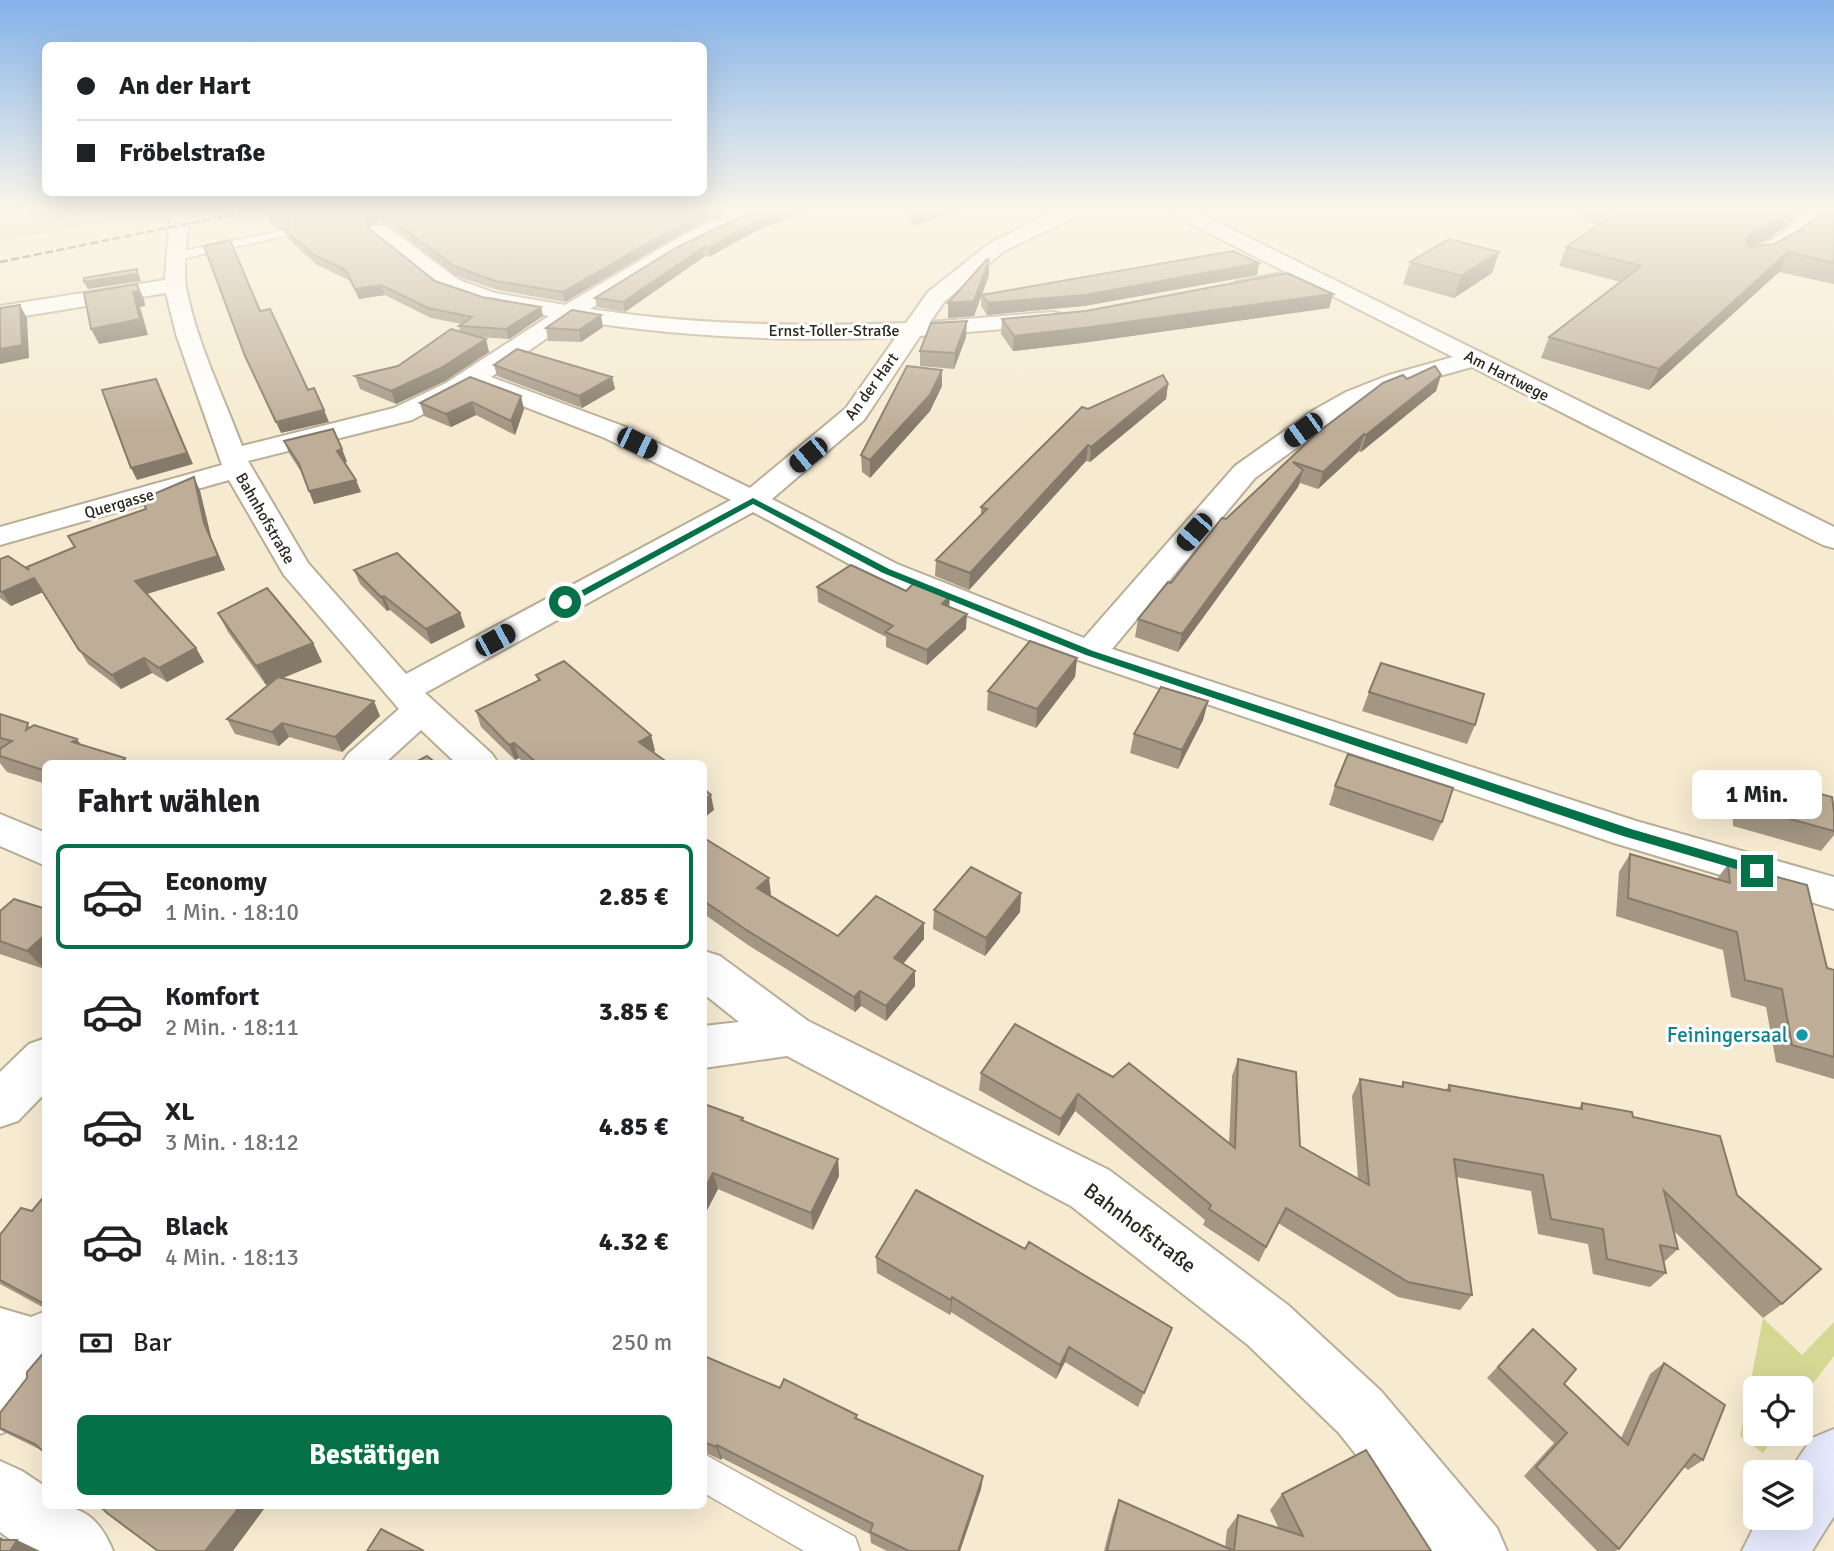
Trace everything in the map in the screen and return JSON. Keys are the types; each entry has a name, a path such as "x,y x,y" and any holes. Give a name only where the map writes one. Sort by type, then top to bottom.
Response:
{"street":[{"name":"Ernst-Toller-Straße","path":"448,283 493,299 638,324 747,331 911,330 1070,318"},
{"name":"Quergasse","path":"0,536 403,414 425,405 472,378 614,283"},
{"name":"An der Hart","path":"363,760 412,700 753,500 855,414 911,330 936,297 952,283"},
{"path":"1216,293 1265,283"},
{"name":"Am Hartwege","path":"1324,283 1834,539"},
{"path":"0,313 175,285"},
{"name":"Bahnhofstraße","path":"175,285 188,334 235,463 295,568 412,700 476,760"},
{"path":"1090,653 1245,472 1323,416 1355,397 1398,380 1474,359"},
{"path":"472,378 614,432 753,500 886,571 1090,653 1628,833 1834,893"},
{"path":"0,829 42,849"},
{"name":"Bahnhofstraße","path":"707,971 791,1035 1090,1188 1268,1325 1360,1412 1474,1551"},
{"path":"707,1047 791,1035"},
{"path":"0,1105 42,1063"},
{"path":"0,1404 28,1342"},
{"path":"1813,1491 1834,1460"},
{"path":"0,1493 80,1551"},
{"path":"1774,1551 1788,1530"}],"lane":[{"path":"707,1475 841,1551"}],"green space":[{"path":"1763,1318 1802,1355 1834,1322 1834,1356 1813,1383 1813,1376 1752,1376"},
{"path":"1754,1446 1768,1446 1763,1453"}],"building":[{"path":"218,283 248,283 260,311 270,309 308,390 314,388 324,410 276,422 245,356"},
{"path":"352,283 442,283 482,297 541,307 506,329 459,326 472,317 428,308 381,285 355,289"},
{"path":"510,283 578,283 563,292"},
{"path":"619,283 650,283 623,302 595,298"},
{"path":"965,283 980,283 974,301 948,303"},
{"path":"1048,283 1148,283 1085,295 988,303 982,295"},
{"path":"1232,283 1310,283 1333,294 1014,336 1002,319 1086,311"},
{"path":"1618,283 1753,283 1659,369 1549,337"},
{"path":"137,284 139,291 133,292 140,319 91,329 84,293"},
{"path":"20,305 22,345 0,349 0,308"},
{"path":"572,310 601,315 579,330 546,328"},
{"path":"967,321 955,353 920,351 931,323"},
{"path":"451,329 486,339 441,368 391,391 355,376 398,366"},
{"path":"517,349 612,377 579,396 494,365"},
{"path":"907,366 942,370 930,395 870,460 861,455"},
{"path":"1435,366 1441,375 1364,434 1323,472 1293,462 1303,470 1182,634 1138,619 1168,582 1171,583 1222,518 1226,519 1317,433 1383,383 1403,375 1407,379"},
{"path":"1163,375 1168,384 1091,447 1088,445 970,573 936,560 987,509 981,507 1082,407 1088,409"},
{"path":"470,377 521,396 511,421 472,402 446,414 420,403"},
{"path":"156,379 187,453 131,468 102,390"},
{"path":"333,429 342,449 337,451 356,480 309,491 299,464 284,441"},
{"path":"194,477 204,523 218,556 135,581 196,648 159,668 144,658 112,675 79,650 34,578 0,591 0,559 8,556 29,570 27,567 75,547 68,536 146,509 142,499"},
{"path":"397,553 460,613 426,629 384,596 381,597 354,570"},
{"path":"851,565 906,591 915,582 950,596 942,604 967,614 927,650 885,632 893,626 817,587"},
{"path":"267,588 313,643 256,666 218,613"},
{"path":"1030,641 1077,658 1037,709 988,691"},
{"path":"564,661 651,735 639,742 664,760 534,760 514,743 509,745 476,711 540,680 536,675"},
{"path":"1381,663 1484,694 1475,725 1369,692"},
{"path":"278,677 374,701 335,737 282,723 272,732 227,719"},
{"path":"1161,687 1208,701 1182,750 1134,734"},
{"path":"0,714 28,723 26,730 34,725 77,739 72,742 125,758 42,760 42,770 0,756 0,749 12,741 0,738"},
{"path":"1348,754 1453,788 1442,822 1335,786"},
{"path":"1745,774 1832,797 1834,831 1746,807"},
{"path":"707,840 769,878 757,888 838,936 876,896 924,923 894,958 915,971 886,1006 860,991 854,997 707,903"},
{"path":"1630,854 1730,883 1728,864 1807,885 1827,968 1834,970 1834,1057 1792,1045 1782,989 1745,980 1737,932 1628,898"},
{"path":"971,867 1021,893 986,938 934,910"},
{"path":"14,899 42,908 42,938 27,951 0,941 0,911"},
{"path":"1015,1024 1113,1077 1129,1063 1235,1148 1238,1059 1296,1072 1300,1146 1369,1185 1360,1079 1403,1087 1403,1082 1450,1091 1449,1085 1582,1109 1582,1103 1632,1112 1633,1117 1720,1136 1737,1195 1821,1269 1782,1304 1664,1191 1678,1249 1660,1245 1666,1273 1607,1259 1603,1229 1551,1219 1543,1175 1454,1159 1472,1295 1408,1282 1286,1208 1266,1247 1209,1209 1211,1205 1078,1094 1061,1119 981,1073"},
{"path":"707,1105 838,1159 811,1213 713,1173 707,1184"},
{"path":"916,1190 1025,1249 1029,1242 1172,1328 1144,1393 1069,1347 1060,1365 952,1297 951,1300 876,1257"},
{"path":"42,1199 42,1303 0,1280 0,1235 21,1208 32,1211"},
{"path":"1533,1329 1576,1369 1564,1384 1628,1445 1664,1363 1725,1405 1703,1460 1694,1454 1619,1549 1536,1467 1567,1433 1498,1367"},
{"path":"42,1355 42,1450 35,1444 0,1428 0,1413 27,1378 27,1372"},
{"path":"707,1357 780,1388 784,1379 857,1415 855,1418 983,1476 958,1551 909,1551 870,1532 873,1524 717,1445 716,1447 707,1443"},
{"path":"1366,1450 1431,1551 1234,1551 1238,1515 1303,1536 1282,1494"},
{"path":"1119,1500 1234,1551 1107,1551"},
{"path":"103,1509 238,1509 205,1551 158,1551"},
{"path":"381,1529 424,1551 367,1551"},
{"path":"0,1540 17,1540 10,1551 0,1551"}],"place":[{"name":"Feiningersaal","path":"1802,1035"}],"route":[{"path":"565,602 753,500 886,571 1090,653 1628,833 1757,871"}]}
